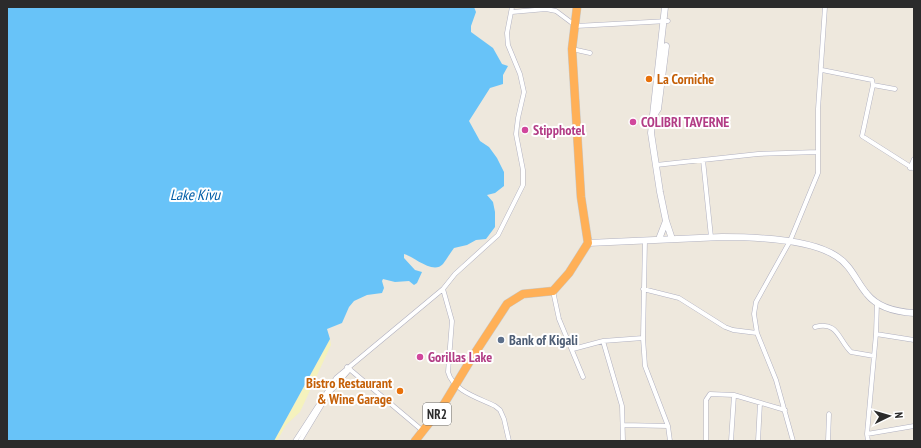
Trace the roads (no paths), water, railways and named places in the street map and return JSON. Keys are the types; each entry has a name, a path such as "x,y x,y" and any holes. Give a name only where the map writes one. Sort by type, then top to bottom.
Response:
{"highway":[{"path":"456,386 473,356 508,304 523,294 553,290 569,273 588,243 582,198 572,49 576,26 577,7"},
{"name":"NR2","path":"415,441 456,386"}],"street":[{"path":"295,441 337,380 352,365 443,289 455,274 498,235 523,185 523,170 516,134 524,92 520,74 508,45 507,32 512,7"},
{"path":"665,7 666,21"},
{"path":"669,7 666,21 660,81 651,133 666,221 672,239"},
{"path":"793,441 776,380 757,333 754,314 756,302 790,241 818,173 818,109 822,70 825,7"},
{"path":"512,12 546,9 556,11 576,26 666,21"},
{"path":"572,49 590,54"},
{"path":"822,70 871,79 873,85 862,136 912,168 914,159"},
{"path":"873,85 895,89"},
{"path":"656,165 758,154 818,152"},
{"path":"703,160 711,237"},
{"path":"660,239 666,221"},
{"path":"588,243 612,244 645,239 711,237 742,237 790,241 827,251 837,256 845,262 867,294 877,303 900,311 914,313"},
{"path":"645,239 643,289 643,338 645,366 668,426 670,441"},
{"path":"443,289 452,321 448,372 449,377 456,386 500,410 509,441"},
{"path":"643,289 679,298 725,327 733,330 757,333"},
{"path":"553,290 559,318 570,348 573,349 583,377"},
{"path":"868,441 867,434 876,334 877,303"},
{"path":"815,327 827,326 837,331 851,352 874,356"},
{"path":"876,334 914,340"},
{"path":"573,349 603,341 643,338"},
{"path":"603,341 622,406 623,441"},
{"path":"348,369 423,431"},
{"path":"706,441 708,395 734,395 785,410"},
{"path":"731,441 734,395"},
{"path":"758,441 760,403"},
{"path":"828,441 829,414"},
{"path":"300,441 310,421"},
{"path":"623,425 668,426"},
{"path":"867,434 914,426"}],"water":[{"name":"Lake Kivu","path":"7,7 474,7 476,12 471,26 471,32 493,48 502,64 508,66 503,75 503,84 490,88 469,121 480,141 489,147 497,158 504,172 504,186 495,193 487,195 493,202 495,227 486,239 476,240 467,245 454,248 443,264 439,267 434,268 404,254 404,258 415,270 422,272 417,283 414,285 409,281 395,282 383,279 382,281 384,288 382,293 367,295 354,301 349,307 342,323 327,329 330,339 274,441 7,441"}],"place":[{"name":"La Corniche","path":"649,79"},
{"name":"COLIBRI TAVERNE","path":"633,122"},
{"name":"Stipphotel","path":"525,130"},
{"name":"Bank of Kigali","path":"501,340"},
{"name":"Gorillas Lake","path":"420,357"},
{"name":"Bistro Restaurant & Wine Garage","path":"400,391"}]}
